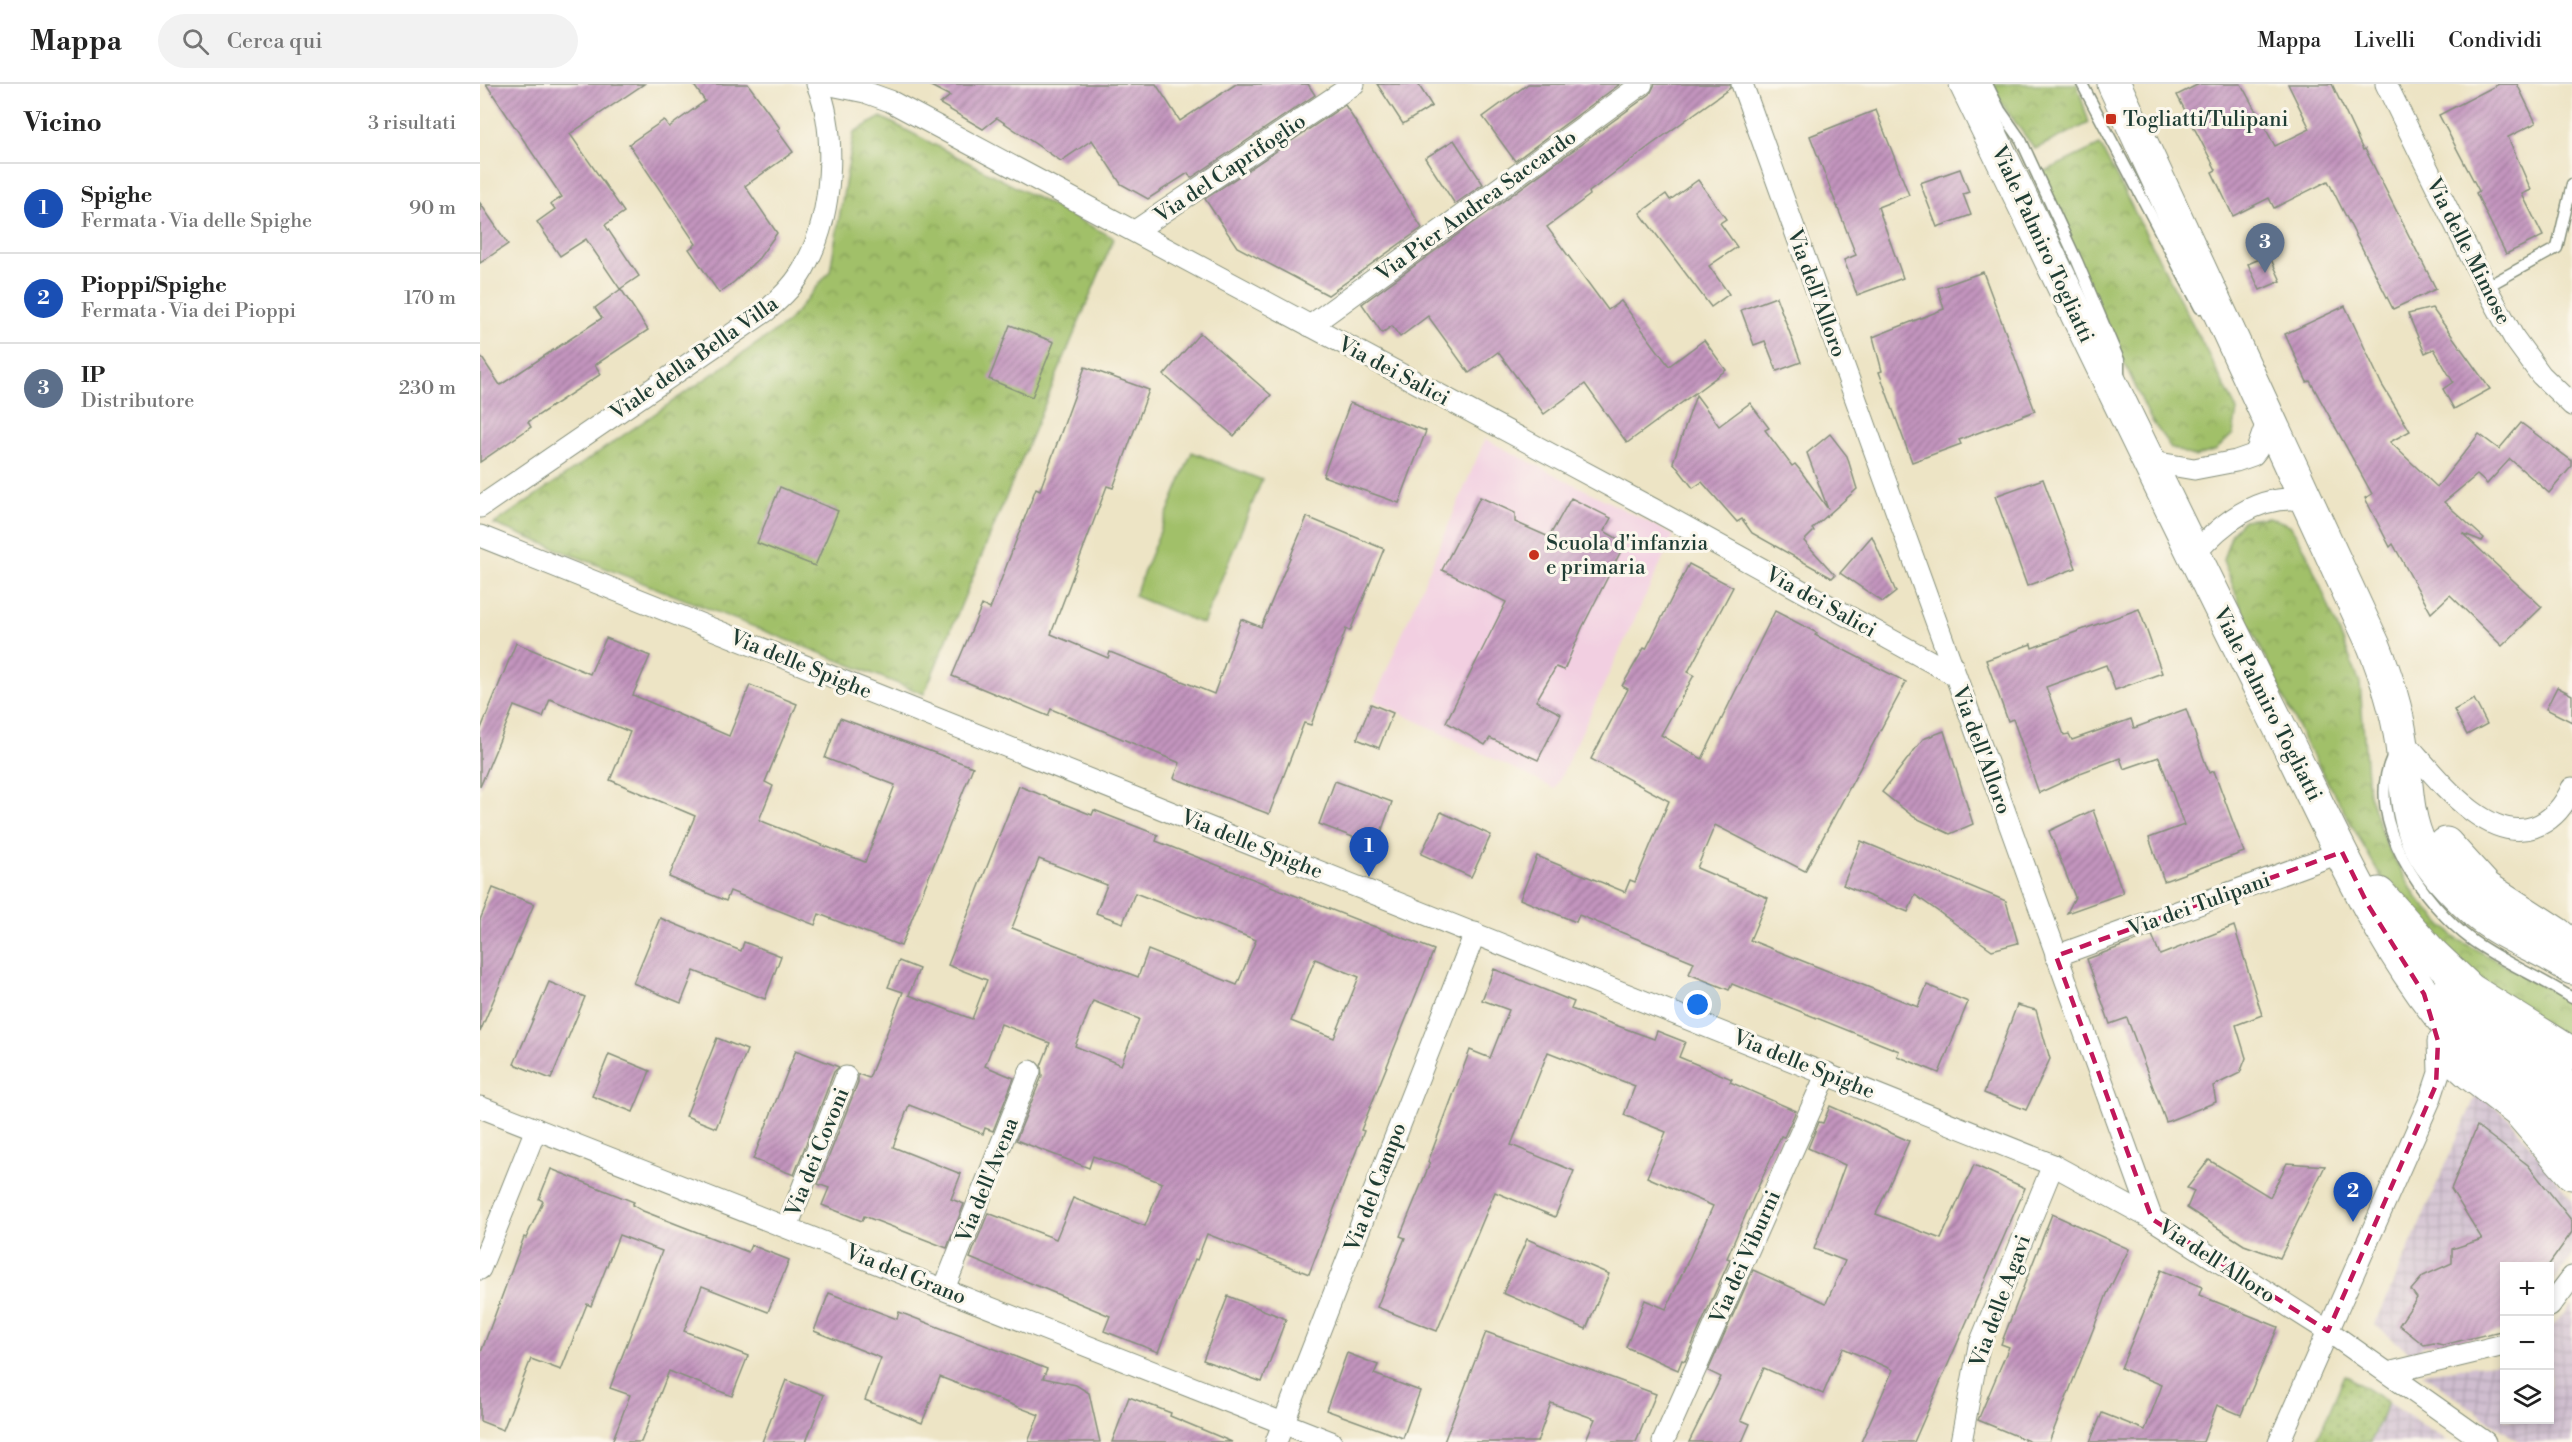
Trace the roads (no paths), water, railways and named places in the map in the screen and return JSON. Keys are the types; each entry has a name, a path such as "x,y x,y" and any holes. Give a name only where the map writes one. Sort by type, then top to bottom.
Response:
{"main road":[{"name":"Viale Palmiro Togliatti","path":"1966,84 2119,404 2368,905 2424,993 2465,1046 2527,1083 2546,1101 2572,1137"},
{"path":"2114,84 2248,377 2309,501 2374,646 2391,695 2415,784 2431,823 2460,862 2492,892 2557,934 2572,947"},
{"path":"2401,738 2413,827 2421,848 2435,867 2465,901 2491,923 2572,968"},
{"name":"Viale Palmiro Togliatti","path":"2342,852 2432,954 2461,982 2489,1004 2536,1030 2572,1054"},
{"name":"Viale Palmiro Togliatti","path":"2368,905 2464,1015 2524,1050 2548,1070 2572,1095"},
{"name":"Viale Palmiro Togliatti","path":"2424,993 2438,1041 2462,1067 2502,1096 2527,1119 2572,1173"}],"street":[{"name":"Viale della Bella Villa","path":"480,507 766,311 795,281 807,264 819,236 825,206 829,127 826,107 817,84"},
{"name":"Via dei Salici","path":"826,84 865,92 890,101 1653,509 1955,675"},
{"name":"Via del Caprifoglio","path":"1135,231 1354,84"},
{"name":"Via Pier Andrea Saccardo","path":"1310,326 1642,84"},
{"name":"Via dell'Alloro","path":"1742,84 2152,1219 2328,1331 2485,1442"},
{"name":"Via delle Mimose","path":"2386,84 2486,288 2514,338 2541,375 2572,405"},
{"path":"2147,461 2194,469 2236,461 2253,455 2257,450 2268,419"},
{"path":"2194,555 2230,518 2279,500 2294,498 2309,501"},
{"name":"Via delle Spighe","path":"480,536 2053,1164 2152,1219"},
{"path":"2401,738 2456,797 2478,815 2500,827 2512,830 2526,829 2548,820 2564,803 2572,788"},
{"name":"Via dei Tulipani","path":"2056,956 2342,852"},
{"name":"Via del Campo","path":"1279,1433 1475,933"},
{"path":"2279,1442 2430,1100 2439,1073 2438,1041"},
{"name":"Via dell'Avena","path":"944,1289 1030,1071"},
{"name":"Via dei Viburni","path":"1663,1442 1827,1073"},
{"name":"Via dei Covoni","path":"787,1227 846,1077"},
{"name":"Via del Grano","path":"480,1107 944,1289 1279,1433 1331,1442"},
{"path":"480,1269 536,1129"},
{"name":"Via delle Agavi","path":"1961,1442 1979,1346 2053,1164"},
{"path":"2554,1301 2572,1277"},
{"path":"2388,1373 2500,1345"}],"lane":[{"name":"Viale Palmiro Togliatti","path":"1987,84 2000,110 2021,140 2077,261 2119,360 2119,404"},
{"path":"2082,84 2205,318"},
{"path":"2486,288 2557,248 2572,184"},
{"path":"2218,335 2248,377"},
{"path":"2401,738 2387,771 2385,793 2388,815 2396,842 2423,891 2452,925 2476,943 2572,998"}],"place":[{"name":"Togliatti/Tulipani","path":"2111,119"},
{"name":"IP","path":"2265,273"},
{"name":"Scuola d'infanzia e primaria","path":"1534,555"},
{"name":"Spighe","path":"1369,877"},
{"name":"Pioppi/Spighe","path":"2353,1222"}]}
